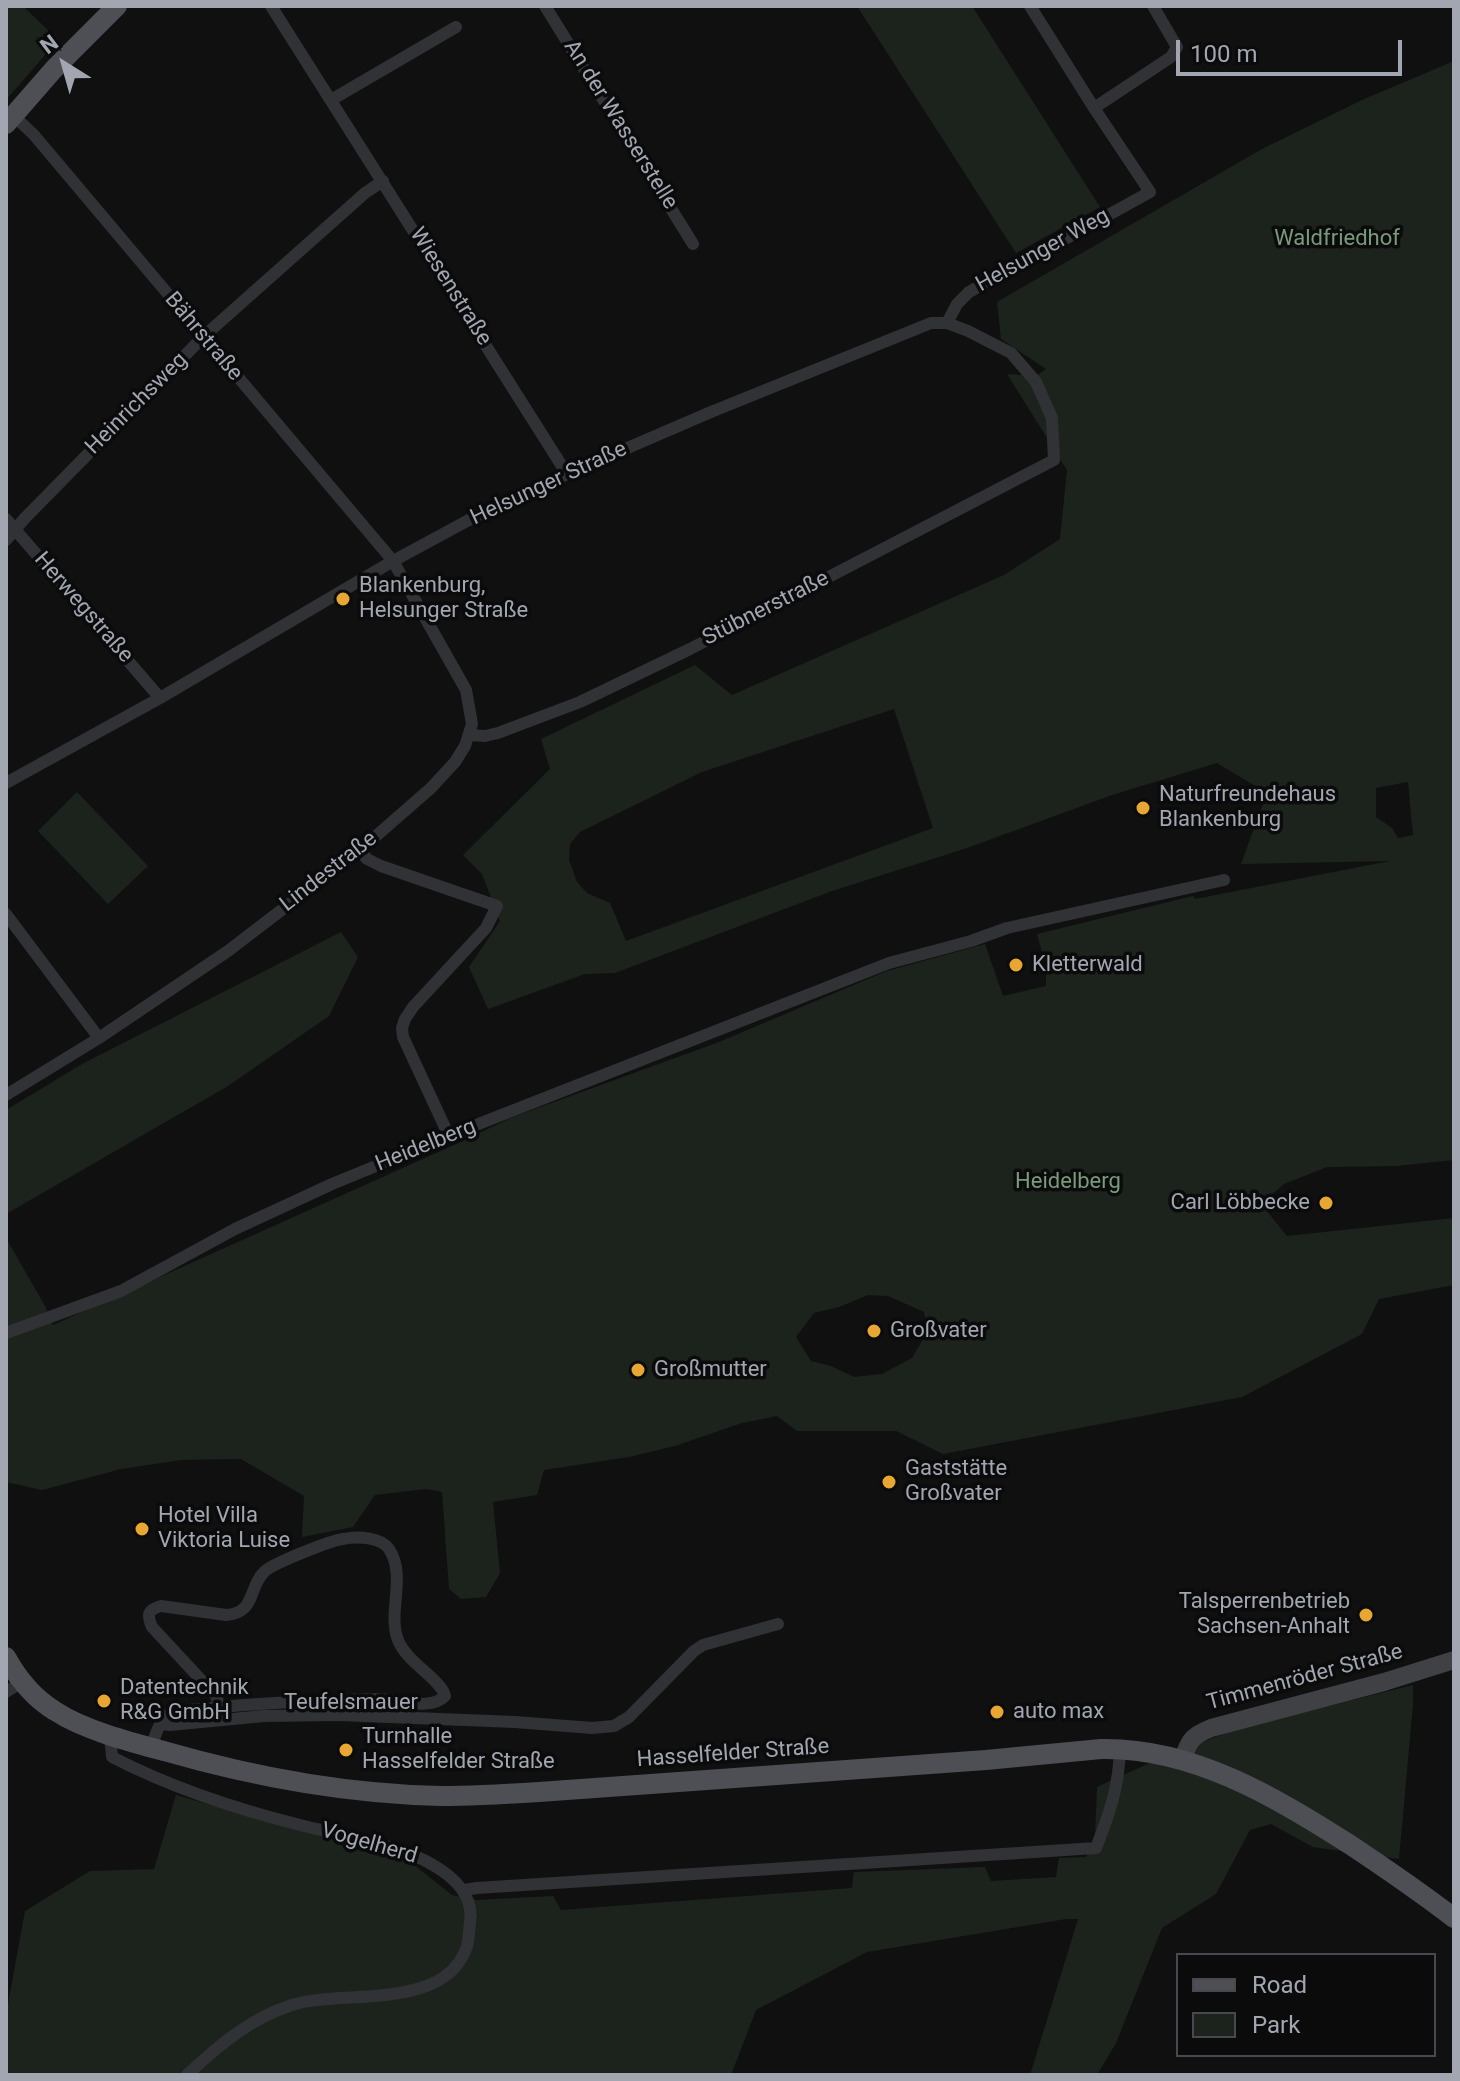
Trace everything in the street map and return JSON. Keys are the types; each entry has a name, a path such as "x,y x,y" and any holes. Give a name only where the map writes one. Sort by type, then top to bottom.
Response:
{"main road":[{"path":"9,119 117,6"},
{"name":"Hasselfelder Straße","path":"6,1657 14,1687 34,1695 57,1713 110,1735 231,1769 316,1785 384,1793 469,1796 1120,1748 1154,1753 1183,1759 1294,1810 1373,1860 1454,1918"},
{"name":"Timmenröder Straße","path":"1183,1759 1193,1737 1211,1728 1454,1660"}],"street":[{"name":"Wiesenstraße","path":"271,6 567,474"},
{"name":"An der Wasserstelle","path":"545,6 693,244"},
{"path":"1030,6 1094,108 1171,57 1177,47 1153,6"},
{"path":"331,100 456,27"},
{"name":"Helsunger Weg","path":"947,323 957,304 969,292 1150,192 1094,108"},
{"name":"Bährstraße","path":"9,119 34,135 393,561"},
{"name":"Heinrichsweg","path":"6,540 203,337 365,193 383,181"},
{"name":"Helsunger Straße","path":"6,783 467,521 711,412 931,323 947,323"},
{"name":"Stübnerstraße","path":"470,735 498,733 580,702 690,649 1054,460 1052,418 1036,382 1011,353 947,323"},
{"name":"Herwegstraße","path":"6,519 160,698"},
{"path":"393,561 466,690 472,714 470,735"},
{"name":"Lindestraße","path":"6,1095 99,1038 228,951 360,850 431,788 455,762 470,735"},
{"path":"360,850 367,859 381,866 497,906 486,928 413,1007 402,1028 408,1048 449,1136"},
{"name":"Heidelberg","path":"6,1333 121,1291 235,1229 332,1184 889,963 1007,928 1224,880"},
{"path":"6,914 99,1038"},
{"name":"Teufelsmauer","path":"160,1724 170,1713 218,1707 381,1699 422,1704 440,1701 445,1696 442,1686 423,1672 397,1639 396,1565 388,1547 371,1539 343,1539 273,1564 260,1577 243,1610 237,1614 161,1606 153,1608 148,1618 152,1627 217,1697 218,1707"},
{"path":"151,1748 160,1724 264,1716 339,1715 592,1728 614,1726 629,1717 703,1645 778,1624"},
{"name":"Vogelherd","path":"110,1735 112,1757 142,1773 283,1821 424,1859 448,1873 464,1890"},
{"path":"187,2075 219,2046 249,2025 294,2004 321,1999 379,1996 411,1991 436,1982 453,1969 466,1947 471,1914 464,1890 1096,1848 1113,1802 1120,1748"}],"green space":[{"path":"6,6 23,6 58,40 6,100"},
{"path":"857,6 972,6 1100,207 1016,253"},
{"name":"Heidelberg","path":"1454,61 1454,1160 1396,1166 1327,1167 1284,1184 1261,1204 1287,1236 1454,1218 1454,1285 1379,1299 1362,1334 1242,1397 943,1454 896,1431 797,1431 777,1416 742,1423 675,1446 629,1457 544,1470 537,1495 493,1502 500,1573 486,1597 461,1599 449,1589 442,1492 426,1489 375,1495 353,1527 302,1537 304,1496 241,1459 181,1460 121,1469 42,1490 6,1482 6,1238 53,1325 513,1117 719,1042 887,971 985,944 1003,996 1046,986 1046,967 1037,934 1193,896 1195,899 1390,861 1241,864 1267,793 1217,763 1112,795 967,848 832,891 615,973 585,974 488,1009 469,967 500,921 482,874 463,855 550,769 541,739 695,665 732,695 1004,575 1060,539 1067,470 1007,374 1036,376 1046,369 1001,339 997,302 1262,149 1362,100","holes":["894,709 933,828 626,941 610,903 587,893 577,882 569,860 570,844 580,832 702,772","1408,782 1413,835 1398,838 1392,828 1376,817 1376,788","868,1295 888,1296 924,1312 928,1331 912,1358 882,1374 854,1377 811,1361 796,1337 814,1313"]},
{"path":"77,792 148,866 108,904 38,831"},
{"path":"341,932 358,957 329,1016 228,1086 6,1214 6,1110 82,1064"},
{"path":"1413,1685 1399,1859 1313,1847 1271,1824 1250,1830 1216,1894 1162,1928 1116,2043 1097,2075 1030,2075 1078,1919 1066,1919 867,1952 756,2010 731,2075 6,2075 6,2015 25,1911 90,1871 154,1869 176,1795 409,1861 452,1895 476,1900 553,1896 561,1910 852,1888 854,1872 985,1867 991,1881 1056,1877 1059,1858 1086,1857 1095,1837 1097,1787 1236,1729"}],"place":[{"name":"Blankenburg, Helsunger Straße","path":"343,599"},
{"name":"Naturfreundehaus Blankenburg","path":"1143,808"},
{"name":"Kletterwald","path":"1016,965"},
{"name":"Carl Löbbecke","path":"1326,1203"},
{"name":"Großvater","path":"874,1331"},
{"name":"Großmutter","path":"638,1370"},
{"name":"Gaststätte Großvater","path":"889,1482"},
{"name":"Hotel Villa Viktoria Luise","path":"142,1529"},
{"name":"Talsperrenbetrieb Sachsen-Anhalt","path":"1366,1615"},
{"name":"Datentechnik R&G GmbH","path":"104,1701"},
{"name":"auto max","path":"997,1712"},
{"name":"Turnhalle Hasselfelder Straße","path":"346,1750"}],"park label":[{"name":"Waldfriedhof","path":"1337,239"}]}
